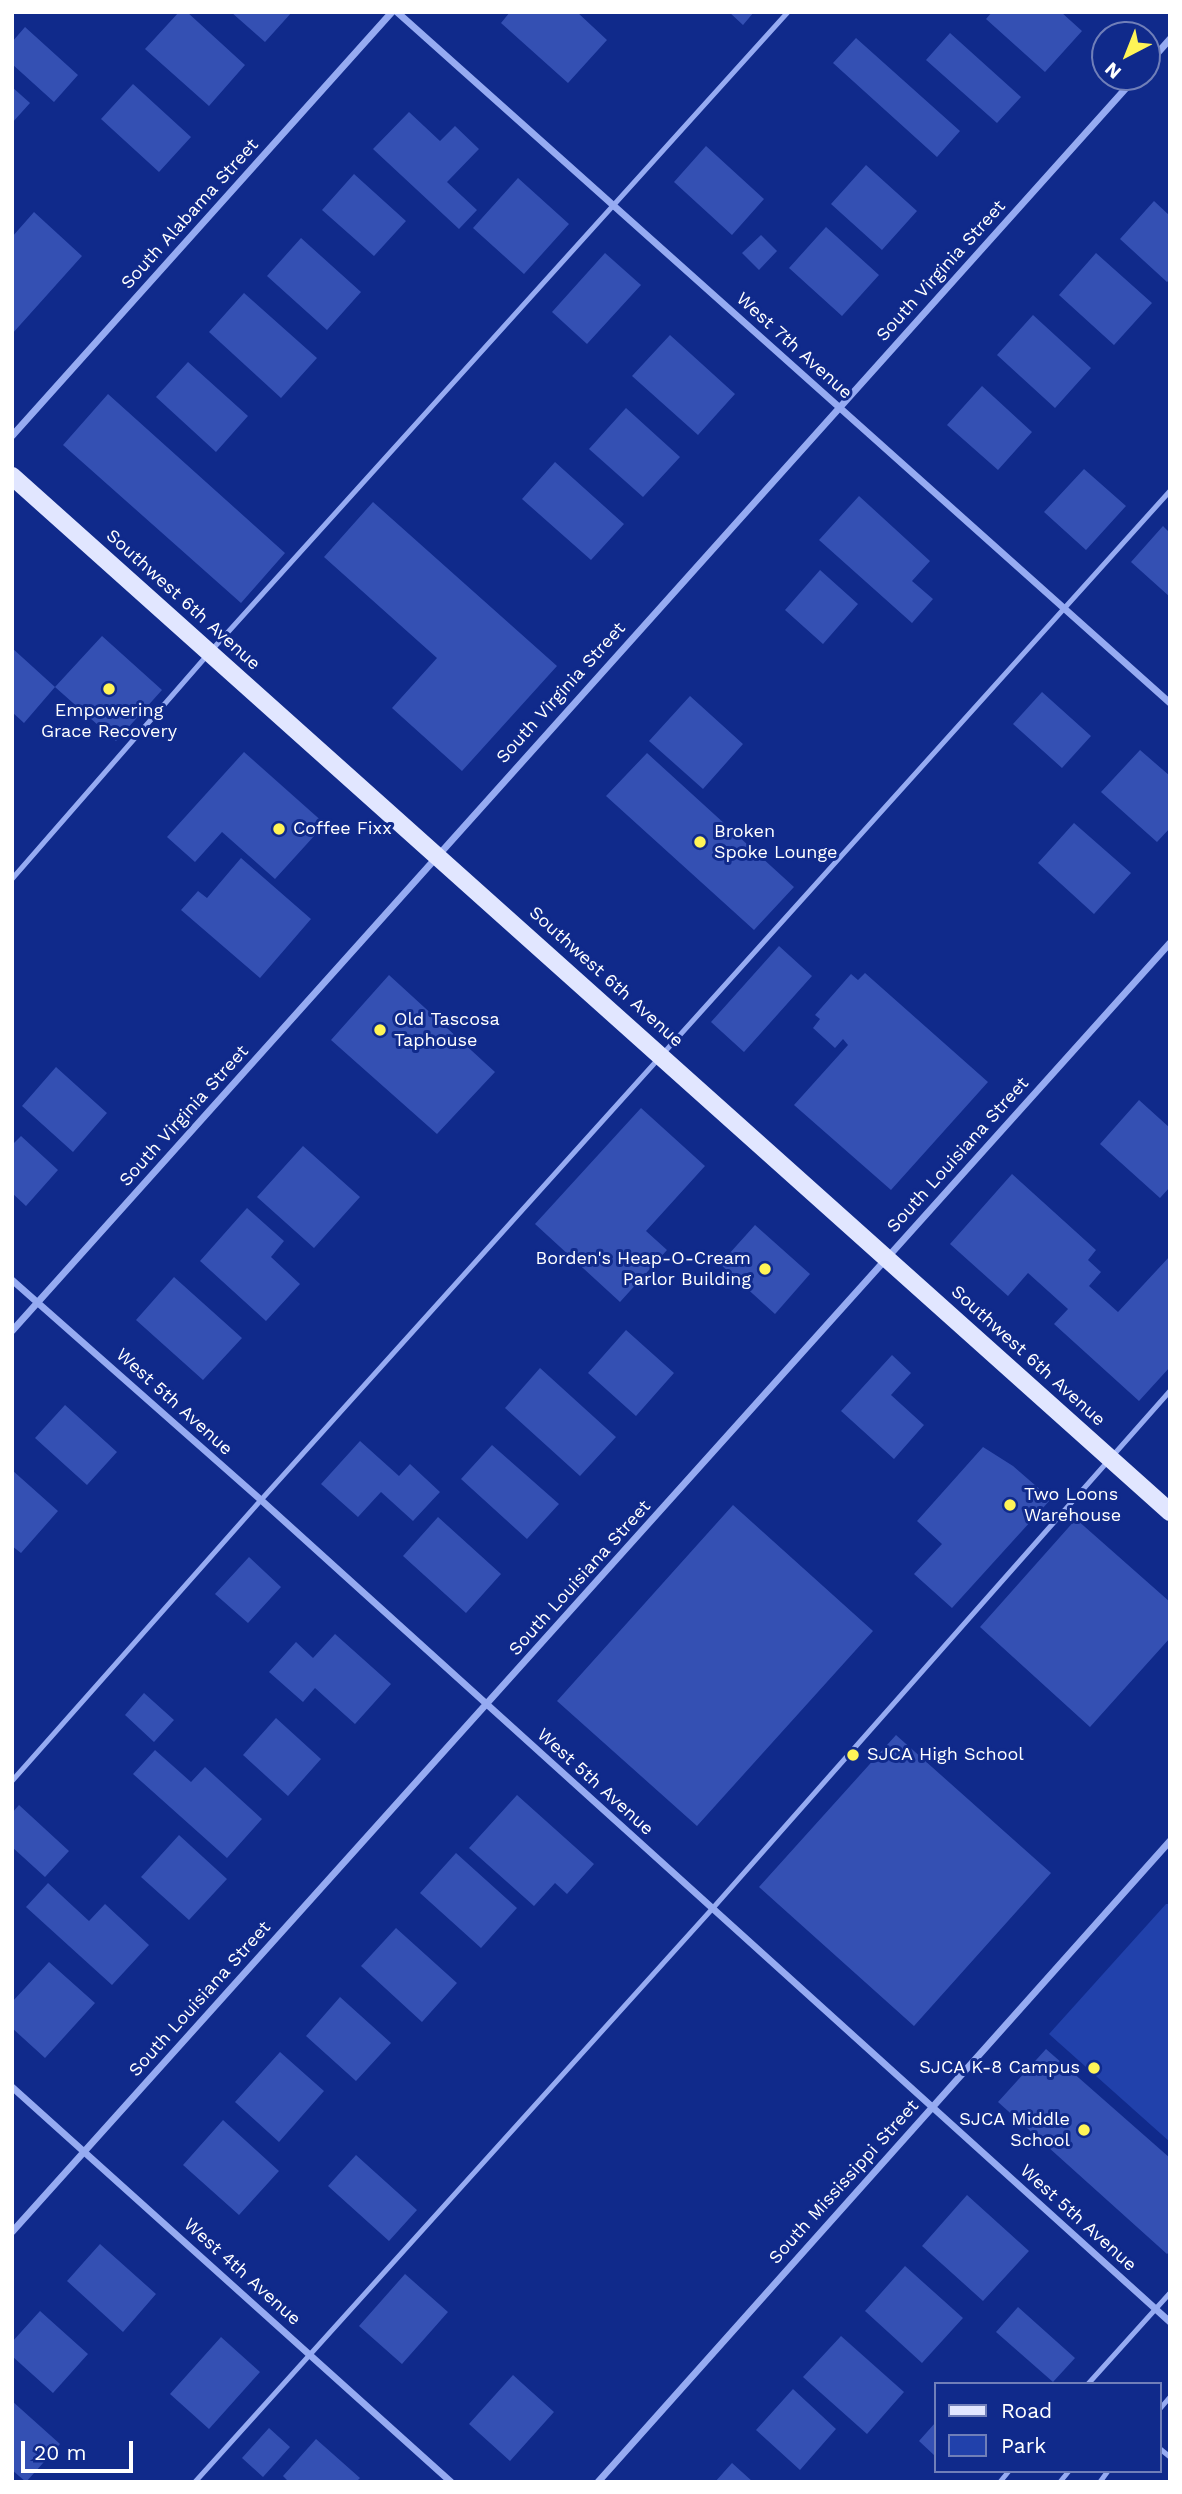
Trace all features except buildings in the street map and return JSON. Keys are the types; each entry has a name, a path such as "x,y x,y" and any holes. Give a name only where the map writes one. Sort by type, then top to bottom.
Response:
{"main road":[{"name":"Southwest 6th Avenue","path":"12,476 1170,1512"}],"street":[{"name":"West 7th Avenue","path":"394,12 1170,703"},
{"name":"South Alabama Street","path":"12,436 394,12"},
{"name":"South Virginia Street","path":"12,1331 1123,91"},
{"name":"South Louisiana Street","path":"12,2232 1170,943"},
{"name":"West 5th Avenue","path":"12,1279 261,1500 1170,2322"},
{"name":"South Mississippi Street","path":"598,2482 1170,1841"},
{"name":"West 4th Avenue","path":"12,2087 451,2482"}],"lane":[{"path":"12,878 210,653 788,12"},
{"path":"12,1781 261,1500 1170,491"},
{"path":"195,2482 713,1908 1170,1391"},
{"path":"1090,2382 1170,2292"}],"green space":[{"path":"1166,1904 1170,1904 1170,2142 1049,2034"}],"place":[{"name":"Empowering Grace Recovery","path":"109,689"},
{"name":"Coffee Fixx","path":"279,829"},
{"name":"Broken Spoke Lounge","path":"700,842"},
{"name":"Old Tascosa Taphouse","path":"380,1030"},
{"name":"Borden's Heap-O-Cream Parlor Building","path":"765,1269"},
{"name":"Two Loons Warehouse","path":"1010,1505"},
{"name":"SJCA High School","path":"853,1755"},
{"name":"SJCA K-8 Campus","path":"1094,2068"},
{"name":"SJCA Middle School","path":"1084,2130"}]}
